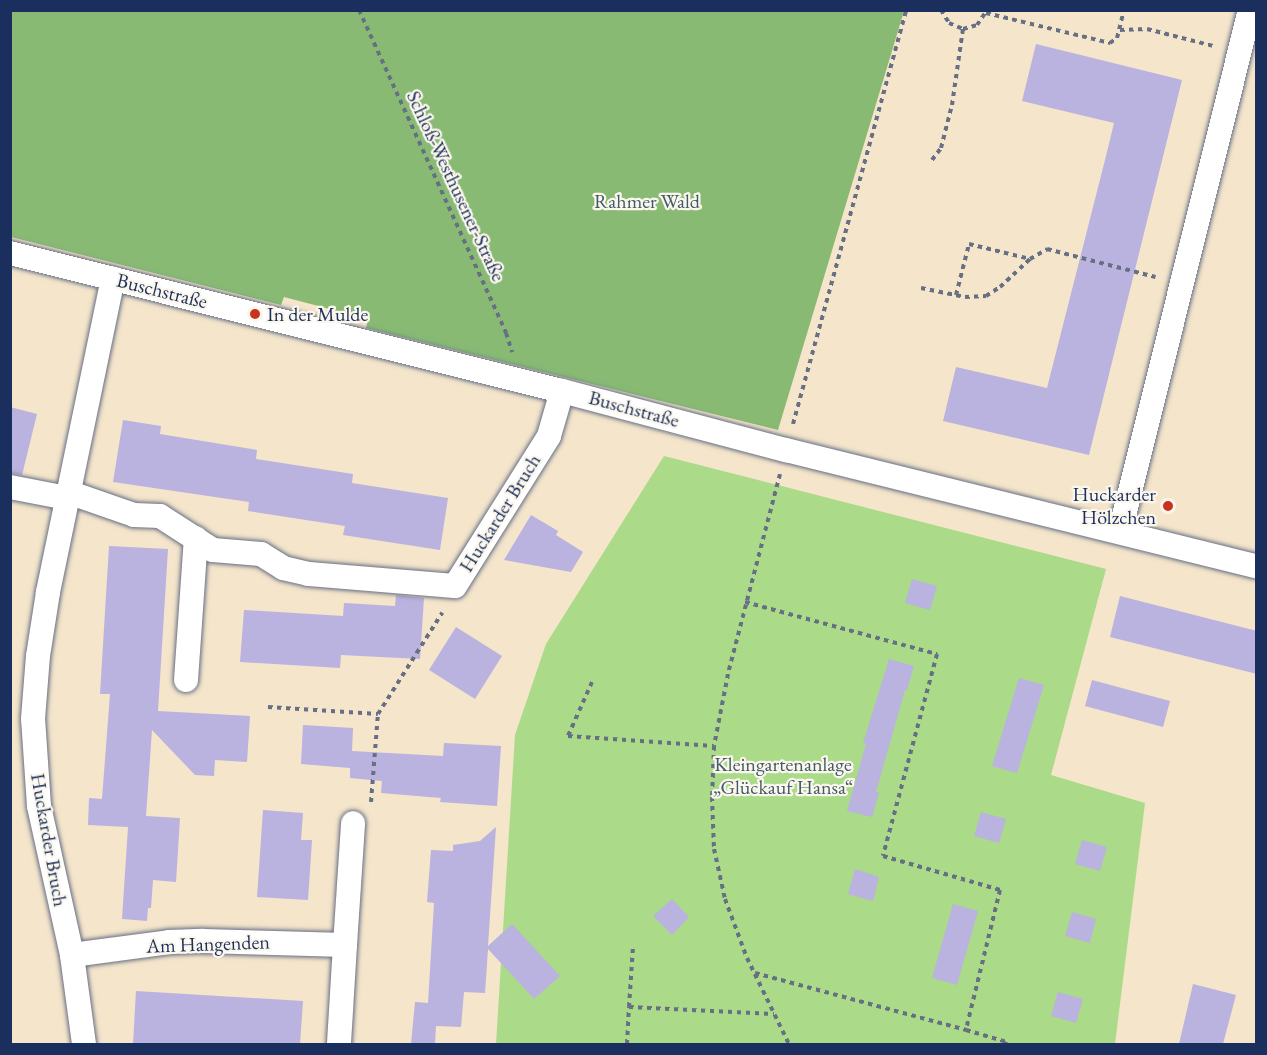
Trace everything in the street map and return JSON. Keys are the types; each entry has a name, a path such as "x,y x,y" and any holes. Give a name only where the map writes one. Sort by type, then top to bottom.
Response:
{"street":[{"path":"1120,532 1250,10"},
{"name":"Buschstraße","path":"10,253 562,391 786,450 1257,566"},
{"name":"Huckarder Bruch","path":"84,1044 72,955 39,806 33,719 43,624 114,279"},
{"name":"Huckarder Bruch","path":"68,495 134,515 160,516 213,550 261,555 283,568 309,574 455,586 549,436 562,391"},
{"path":"10,488 68,495"},
{"path":"186,680 196,538"},
{"path":"339,1044 353,823"},
{"name":"Am Hangenden","path":"72,955 180,941 231,940 345,945"}],"path":[{"name":"Schloß-Westhusener-Straße","path":"358,10 506,333 512,353 507,378"},
{"path":"789,1044 754,972 725,900 714,849 711,797 714,746 745,602 906,10"},
{"path":"941,10 949,23 963,29 977,25 986,12 1110,43 1117,38 1124,10"},
{"path":"932,160 941,148 952,105 963,29"},
{"path":"1120,30 1147,29 1239,52"},
{"path":"956,295 969,244 1030,259"},
{"path":"921,288 956,295 986,296 1007,281 1030,259 1047,249 1182,284"},
{"path":"353,823 371,808 378,714 456,590 455,586"},
{"path":"745,602 937,654 883,856 1000,890 966,1030"},
{"path":"592,682 568,736 714,746"},
{"path":"268,707 378,714"},
{"path":"627,1044 633,946"},
{"path":"754,972 966,1030 1007,1042 1006,1044"},
{"path":"629,1007 774,1014"}],"green space":[{"name":"Rahmer Wald","path":"10,11 904,11 778,430 366,328 368,319 284,297 281,305 11,237"},
{"name":"Kleingartenanlage „Glückauf Hansa“","path":"664,456 1106,569 1051,775 1145,803 1115,1044 496,1044 515,735 546,644"}],"building":[{"path":"1036,44 1182,80 1089,455 943,421 956,367 1047,388 1106,156 1114,123 1022,101"},
{"path":"10,407 37,414 22,475 10,473"},
{"path":"123,420 161,426 160,434 257,450 256,459 353,474 352,483 448,498 440,550 343,535 345,526 248,511 249,502 113,482"},
{"path":"531,515 558,531 556,535 583,552 571,572 504,560"},
{"path":"109,546 168,549 158,711 250,716 247,762 215,760 214,776 195,775 152,730 146,816 180,818 176,882 153,880 151,908 148,908 147,921 122,919 128,827 88,825 89,798 102,799 110,694 100,694"},
{"path":"912,579 937,586 930,610 905,603"},
{"path":"396,595 424,598 420,659 341,655 340,668 240,662 244,610 343,616 344,603 395,606"},
{"path":"1120,596 1257,631 1257,674 1110,637"},
{"path":"456,627 502,656 475,699 429,670"},
{"path":"889,659 914,666 876,792 879,793 872,817 847,811 866,744 863,743"},
{"path":"1019,678 1044,685 1017,773 992,766"},
{"path":"1092,680 1170,701 1163,727 1085,706"},
{"path":"303,725 353,728 352,751 443,756 444,743 501,746 497,806 440,802 441,798 381,793 382,781 350,778 350,768 301,764"},
{"path":"263,810 303,813 301,840 312,840 308,900 257,897"},
{"path":"981,812 1006,819 999,843 974,836"},
{"path":"496,827 488,946 512,924 560,976 534,999 488,949 485,993 464,992 461,1027 436,1026 435,1044 411,1044 415,1002 428,1003 434,903 427,902 431,850 453,851 453,845 480,841"},
{"path":"1082,840 1107,847 1100,871 1075,864"},
{"path":"855,869 879,877 873,901 848,894"},
{"path":"672,899 689,917 672,935 653,916"},
{"path":"953,904 978,911 957,985 932,978"},
{"path":"1072,912 1096,919 1090,943 1065,936"},
{"path":"1193,984 1236,995 1223,1044 1179,1044"},
{"path":"136,991 303,1001 300,1044 133,1044"},
{"path":"1058,992 1083,999 1076,1023 1051,1016"}],"place":[{"name":"In der Mulde","path":"255,314"},
{"name":"Huckarder Hölzchen","path":"1168,506"}]}
